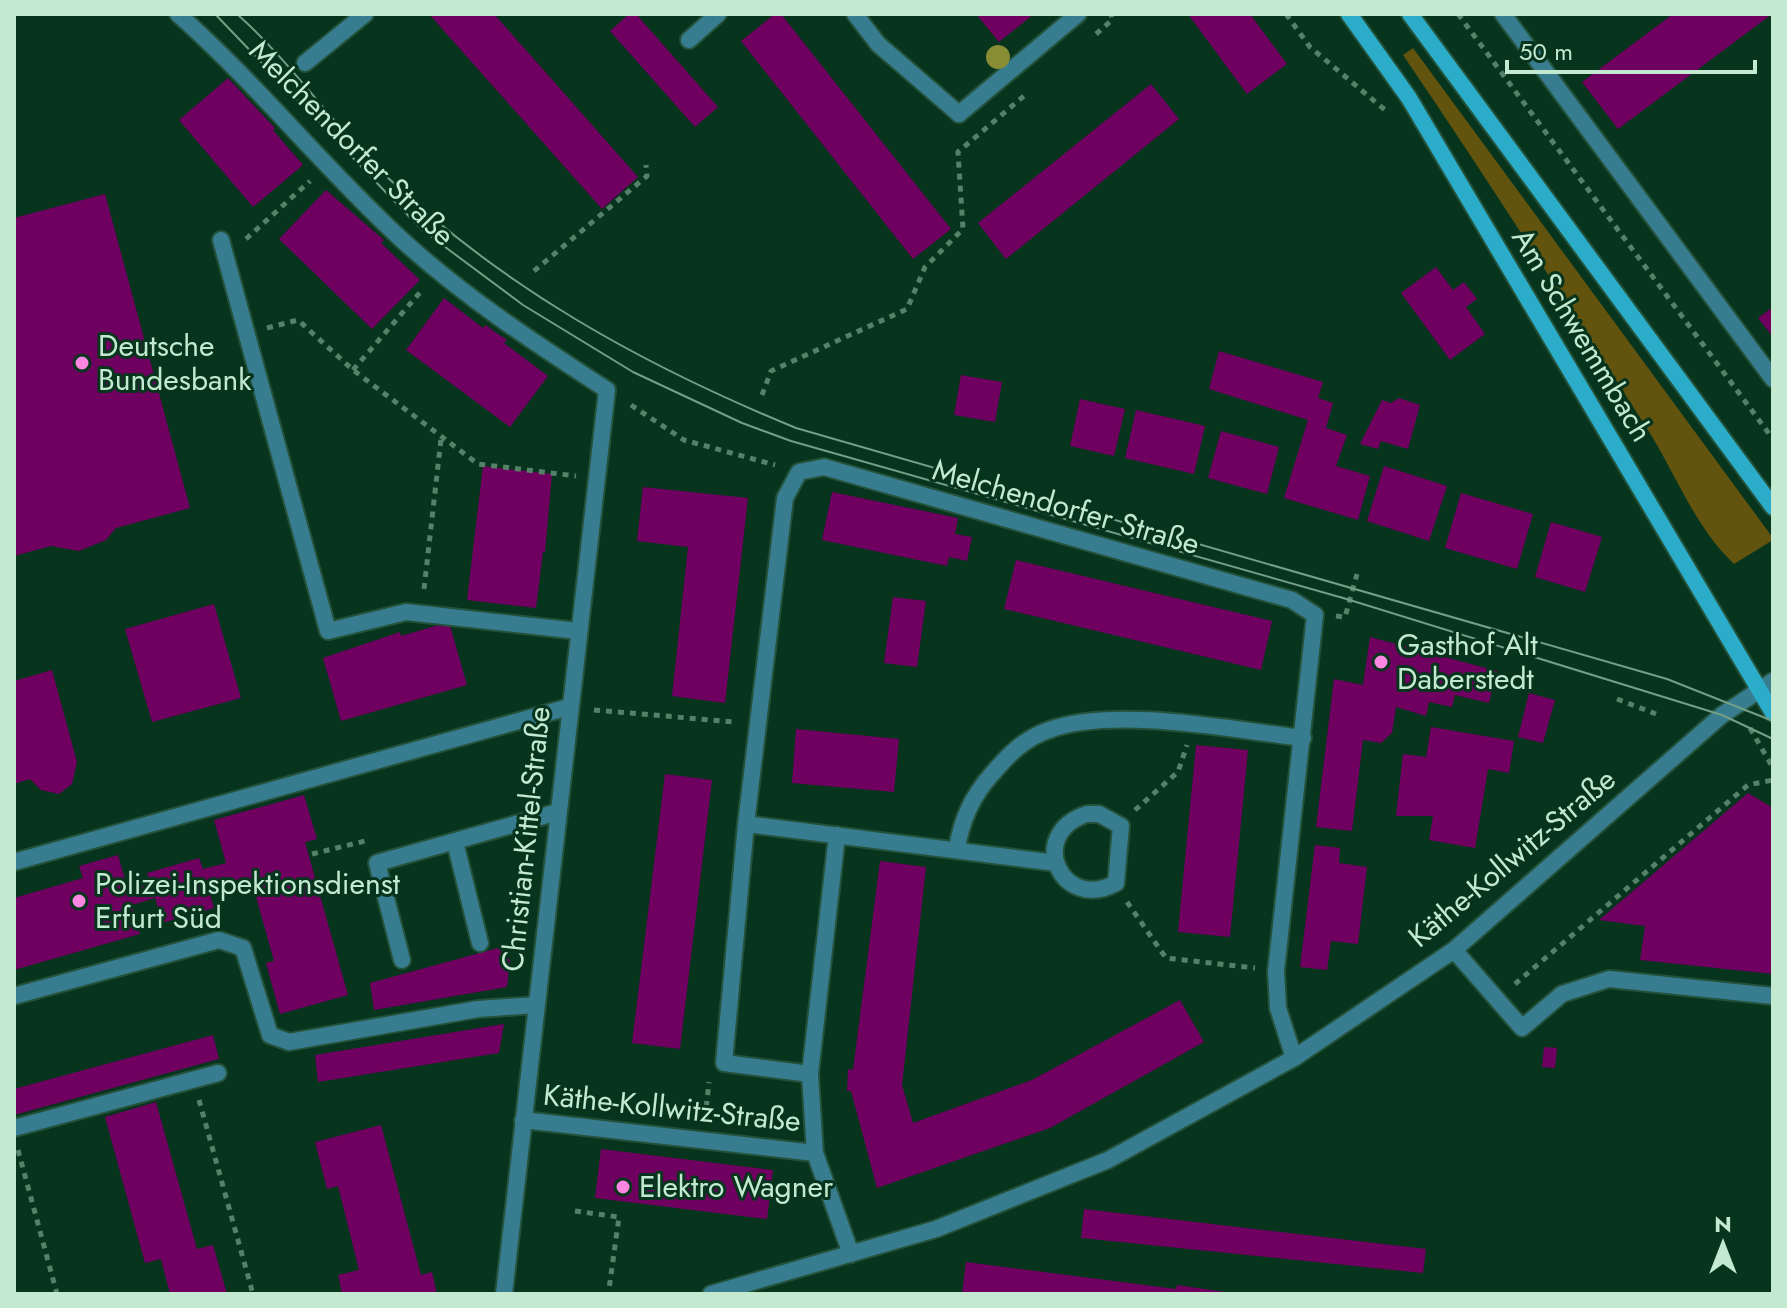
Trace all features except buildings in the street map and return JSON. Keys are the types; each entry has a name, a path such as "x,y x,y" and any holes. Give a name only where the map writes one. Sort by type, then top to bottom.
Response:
{"main road":[{"name":"Am Schwemmbach","path":"1349,14 1409,98 1766,685 1773,713"},
{"name":"Am Schwemmbach","path":"1410,14 1773,507"}],"street":[{"name":"Melchendorfer Straße","path":"178,14 223,54 326,166 439,270 607,390"},
{"path":"305,63 365,14"},
{"path":"689,40 718,14"},
{"path":"855,14 878,44 959,114 1078,14"},
{"path":"1503,14 1773,379"},
{"path":"222,243 328,631 406,612 578,631"},
{"name":"Christian-Kittel-Straße","path":"504,1294 607,390"},
{"name":"Melchendorfer Straße","path":"799,472 824,467 1292,600 1315,615"},
{"path":"799,472 785,498 746,824 724,1063 810,1074"},
{"path":"1294,1058 1278,1008 1276,971 1315,615"},
{"name":"Käthe-Kollwitz-Straße","path":"711,1294 936,1229 1108,1160 1294,1058 1454,950 1686,745 1766,685"},
{"path":"14,862 569,707"},
{"path":"957,849 960,831 978,790 1013,749 1049,730 1090,721 1194,726 1303,738"},
{"path":"402,960 377,863 558,812"},
{"path":"1099,814 1121,826 1116,883 1095,890 1082,889 1061,874 1056,863 1057,837 1075,818 1099,814"},
{"path":"746,824 1056,863"},
{"name":"Käthe-Kollwitz-Straße","path":"837,835 810,1074 815,1153 851,1254"},
{"path":"455,842 480,943"},
{"path":"14,996 219,940 243,948 270,1035 289,1042 478,1009 536,1005"},
{"path":"1454,950 1522,1028 1562,994 1609,979 1773,996"},
{"path":"14,1128 218,1073"},
{"name":"Käthe-Kollwitz-Straße","path":"523,1120 815,1153"}],"path":[{"path":"1089,39 1112,20 1111,14"},
{"path":"1286,14 1310,47 1395,118"},
{"path":"1458,14 1773,439"},
{"path":"762,395 771,371 907,309 925,267 963,229 958,152 1033,88"},
{"path":"534,271 647,176 646,165"},
{"path":"222,243 246,239 326,166"},
{"path":"353,370 439,270"},
{"path":"246,334 298,320 353,370 478,464 595,478"},
{"path":"607,390 684,440 799,472"},
{"path":"421,614 441,439"},
{"path":"1315,615 1345,617 1357,574"},
{"path":"1617,699 1656,714"},
{"path":"569,707 757,724"},
{"path":"1121,826 1178,772 1194,726"},
{"path":"1496,1000 1748,785 1773,780"},
{"path":"1116,883 1166,958 1276,971"},
{"path":"194,1080 253,1294"},
{"path":"705,1118 709,1082"},
{"path":"18,1148 57,1294"},
{"path":"575,1211 619,1217 609,1289"}],"shaded area":[{"path":"1413,48 1773,540 1734,564 1707,533 1657,444 1403,55"}],"tram line":[{"path":"215,14 421,229 523,305 633,372 742,423 791,441 1350,600"},
{"path":"237,14 276,52 385,175 478,254 578,321 631,351 740,404 796,428 1667,679 1773,721"},
{"path":"1340,597 1722,715 1773,739"}],"place":[{"name":"Deutsche Bundesbank","path":"82,363"},
{"name":"Gasthof Alt Daberstedt","path":"1381,662"},
{"name":"Polizei-Inspektionsdienst Erfurt Süd","path":"79,901"},
{"name":"Elektro Wagner","path":"623,1187"}]}
